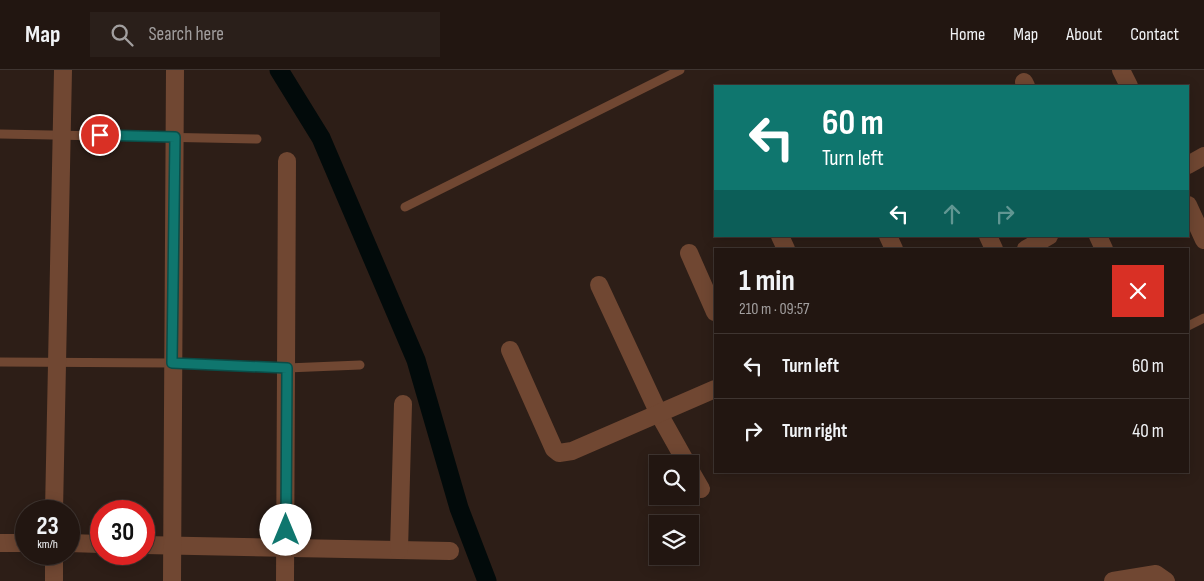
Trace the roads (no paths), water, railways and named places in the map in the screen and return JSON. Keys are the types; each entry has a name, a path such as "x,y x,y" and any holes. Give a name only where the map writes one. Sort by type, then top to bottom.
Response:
{"street":[{"path":"54,500 63,70"},
{"path":"172,581 175,70"},
{"path":"1121,70 1128,85"},
{"path":"1189,164 1204,156"},
{"path":"285,581 287,161"},
{"path":"1189,207 1204,240"},
{"path":"1028,248 1047,237"},
{"path":"689,253 714,310"},
{"path":"599,285 660,414 682,455"},
{"path":"510,350 554,449 559,453 572,451 714,389"},
{"path":"400,550 402,404"},
{"path":"0,543 15,543"},
{"path":"155,545 450,551"},
{"path":"54,565 54,581"},
{"path":"1113,581 1156,574 1166,581"}],"lane":[{"path":"405,207 680,70"},
{"path":"0,134 257,139"},
{"path":"1189,326 1204,318"},
{"path":"0,362 57,364 172,363 287,368 360,365"}],"waterway":[{"path":"279,70 321,138 416,360 459,508 487,581"}]}
